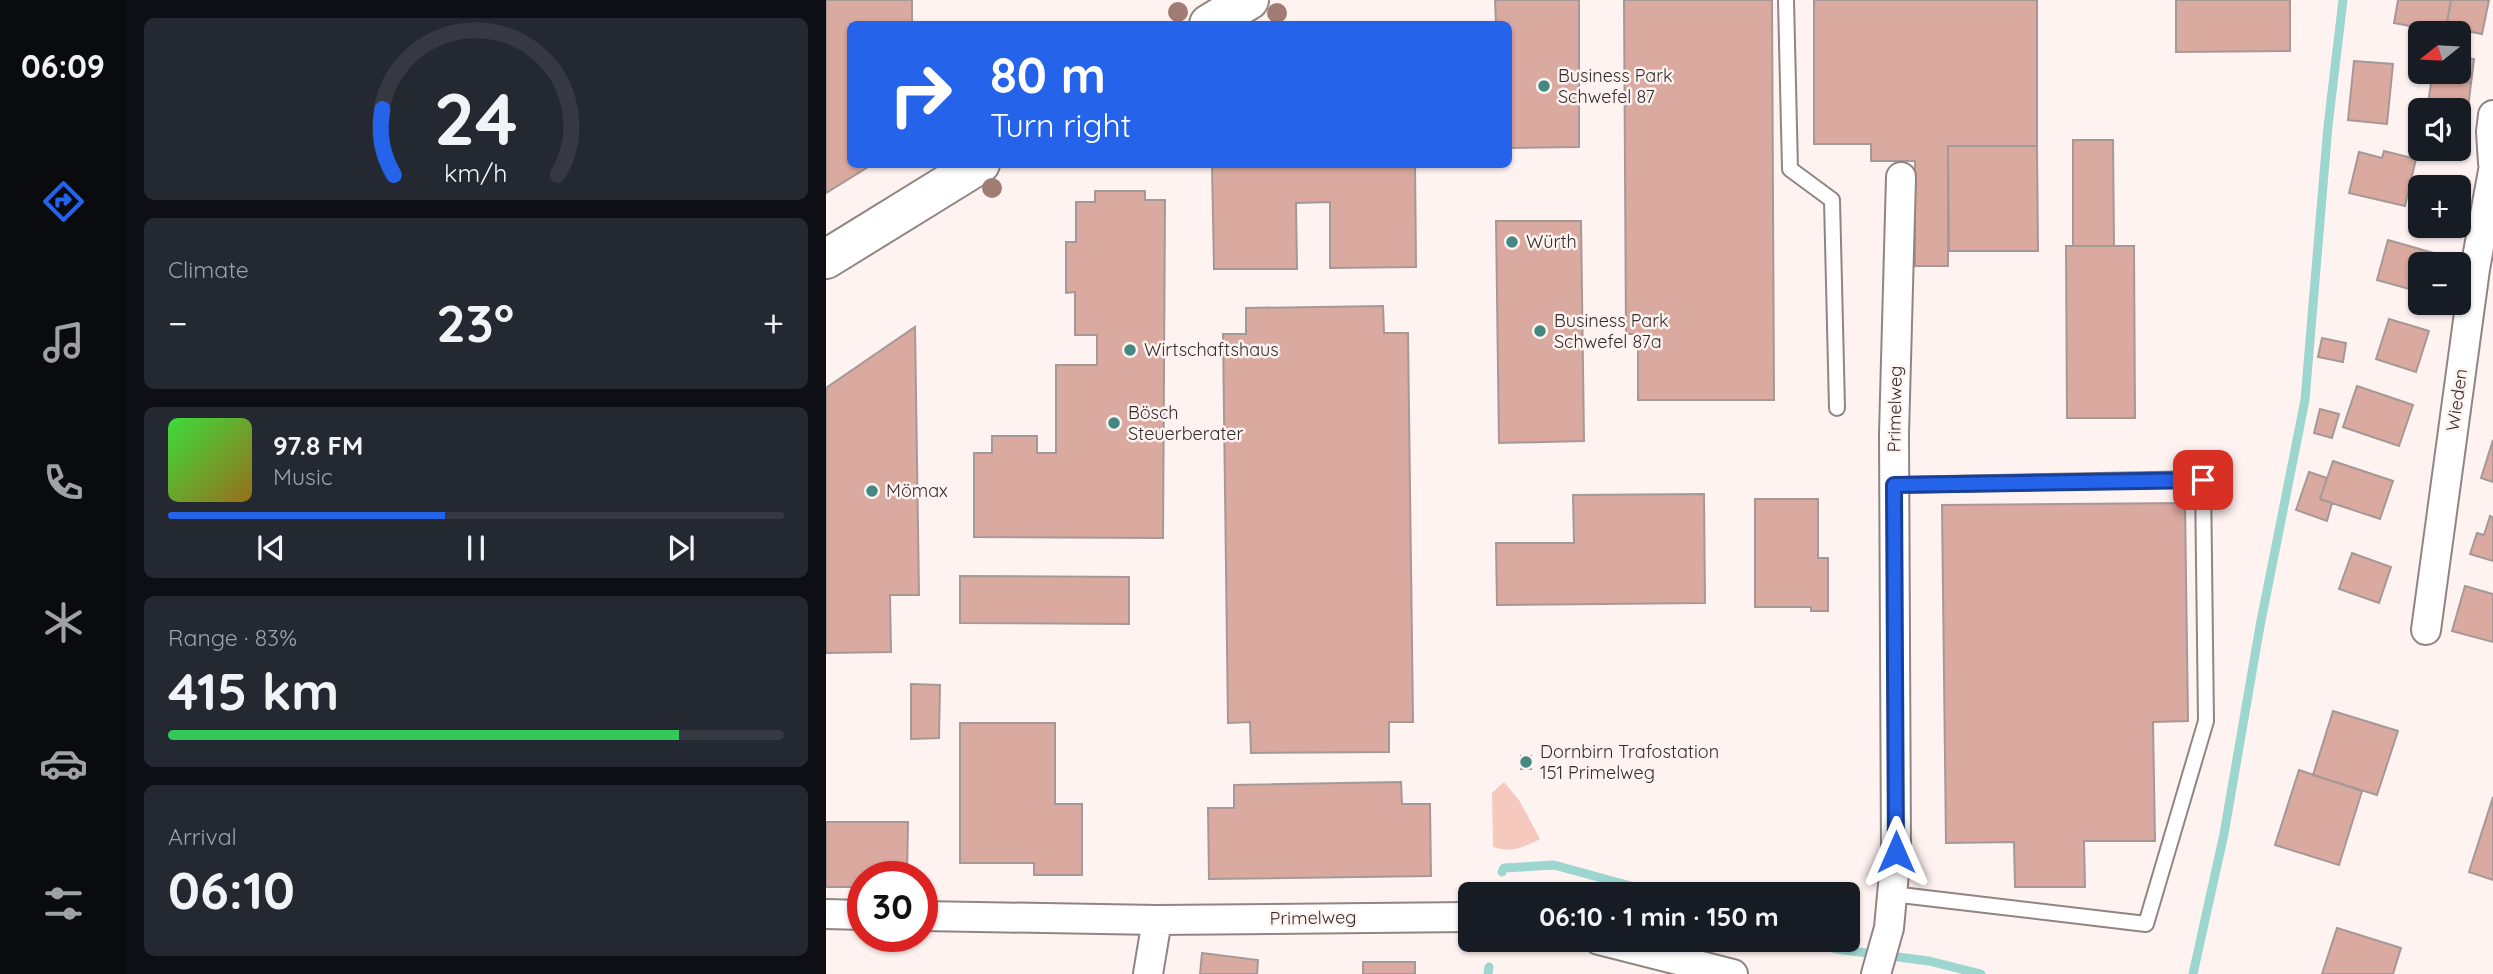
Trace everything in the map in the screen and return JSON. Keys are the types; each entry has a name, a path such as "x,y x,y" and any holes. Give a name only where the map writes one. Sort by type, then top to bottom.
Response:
{"main road":[{"path":"1214,21 1249,0"},
{"path":"826,259 974,168"}],"street":[{"path":"2493,116 2493,163"},
{"name":"Wieden","path":"2426,630 2475,269 2493,171"},
{"name":"Primelweg","path":"1876,974 1889,928 1896,852 1894,485 1901,177"},
{"path":"826,914 847,915"},
{"name":"Primelweg","path":"938,916 1157,920 1458,917"},
{"path":"1148,974 1157,920"},
{"path":"1646,952 1733,974"}],"lane":[{"path":"1786,0 1790,169 1832,200 1837,408"},
{"path":"1892,894 2146,924 2206,721 2203,480 1894,485"}],"shaded area":[{"path":"1504,782 1519,800 1540,839 1517,849 1493,847 1492,793"}],"building":[{"path":"826,0 912,0 912,21 847,21 847,168 867,168 826,193"},
{"name":"Business Park Schwefel 87","path":"1495,0 1579,0 1579,147 1512,148 1512,21 1496,21"},
{"path":"1624,0 1772,0 1774,400 1638,400 1638,334 1626,334"},
{"path":"1814,0 2037,0 2037,146 1948,146 1948,266 1915,266 1915,161 1871,161 1871,144 1814,144"},
{"path":"2176,0 2290,0 2290,51 2176,52"},
{"path":"2398,0 2451,0 2447,21 2408,21 2408,26 2394,23"},
{"path":"2451,0 2489,0 2482,34 2471,32 2471,21 2447,21"},
{"path":"2471,59 2474,59 2471,83"},
{"path":"2354,61 2393,64 2387,124 2348,120"},
{"path":"2431,84 2471,84 2469,98 2429,98"},
{"path":"2073,140 2113,140 2114,246 2073,246"},
{"path":"1948,146 2037,146 2038,251 1949,251"},
{"path":"2384,151 2408,157 2408,161 2416,161 2412,175 2408,175 2405,206 2349,193 2359,152 2382,158"},
{"path":"1212,168 1415,168 1416,267 1330,268 1330,202 1296,203 1297,269 1214,269"},
{"name":"Wirtschaftshaus","path":"1095,191 1145,191 1145,200 1165,200 1163,538 974,537 974,453 992,453 992,436 1037,436 1037,453 1056,453 1056,365 1097,365 1097,335 1075,335 1075,292 1066,293 1066,242 1076,242 1076,202 1095,202"},
{"name":"Business Park Schwefel 87a","path":"1496,221 1581,221 1584,441 1499,443"},
{"path":"2388,240 2430,252 2408,252 2408,289 2377,280"},
{"path":"2066,246 2134,246 2135,418 2067,418"},
{"path":"1383,306 1384,333 1408,333 1413,722 1389,722 1389,752 1251,753 1250,722 1228,723 1223,334 1246,334 1246,308"},
{"path":"2389,319 2429,331 2416,372 2376,359"},
{"name":"Mömax","path":"915,327 919,595 890,595 891,652 826,653 826,388"},
{"path":"2322,338 2346,343 2343,362 2318,357"},
{"path":"2357,386 2413,405 2399,446 2343,427"},
{"path":"2320,409 2339,414 2332,438 2314,433"},
{"path":"2493,440 2493,482 2481,478"},
{"path":"2333,461 2393,481 2380,519 2320,499"},
{"path":"2309,472 2327,478 2320,499 2332,503 2327,521 2296,510"},
{"path":"1704,494 1705,603 1497,605 1496,543 1574,543 1573,495"},
{"path":"1755,499 1818,499 1818,558 1828,558 1828,611 1811,611 1811,607 1755,607"},
{"path":"2185,503 2188,721 2153,722 2155,841 2084,841 2085,887 2015,887 2014,842 1946,843 1942,505"},
{"path":"2490,516 2493,517 2493,561 2470,554 2477,533 2484,535"},
{"path":"2352,553 2391,567 2379,603 2339,589"},
{"path":"960,576 1129,577 1129,624 960,623"},
{"path":"2465,586 2493,594 2493,642 2452,631"},
{"path":"911,684 940,685 939,738 911,739"},
{"path":"2333,711 2398,731 2377,795 2313,775"},
{"path":"960,723 1055,723 1055,804 1082,804 1082,875 1034,875 1034,863 960,863"},
{"name":"Dornbirn Trafostation 151 Primelweg","path":"1521,756 1531,756 1531,769 1521,769"},
{"path":"2299,770 2362,791 2339,865 2275,845"},
{"path":"1401,782 1402,804 1430,804 1431,876 1209,879 1208,808 1234,808 1234,785"},
{"path":"2493,797 2493,880 2469,872"},
{"path":"826,822 908,822 907,861 847,861 847,887 826,887"},
{"path":"2337,928 2401,948 2393,974 2322,974"},
{"path":"1202,953 1258,960 1257,974 1200,974"},
{"path":"1363,962 1415,962 1415,974 1363,974"}],"waterway":[{"path":"2193,974 2224,834 2260,626 2305,400 2328,126 2343,0"},
{"path":"1502,872 1504,868 1554,865 1616,882"},
{"path":"1859,952 1929,961 1981,974"},
{"path":"1488,974 1489,967"}],"place":[{"name":"Business Park Schwefel 87","path":"1544,86"},
{"name":"Würth","path":"1512,242"},
{"name":"Business Park Schwefel 87a","path":"1540,331"},
{"name":"Wirtschaftshaus","path":"1130,350"},
{"name":"Bösch Steuerberater","path":"1114,423"},
{"name":"Mömax","path":"872,491"},
{"name":"Dornbirn Trafostation 151 Primelweg","path":"1526,762"}],"route":[{"path":"1896,852 1894,485 2203,480"}]}
